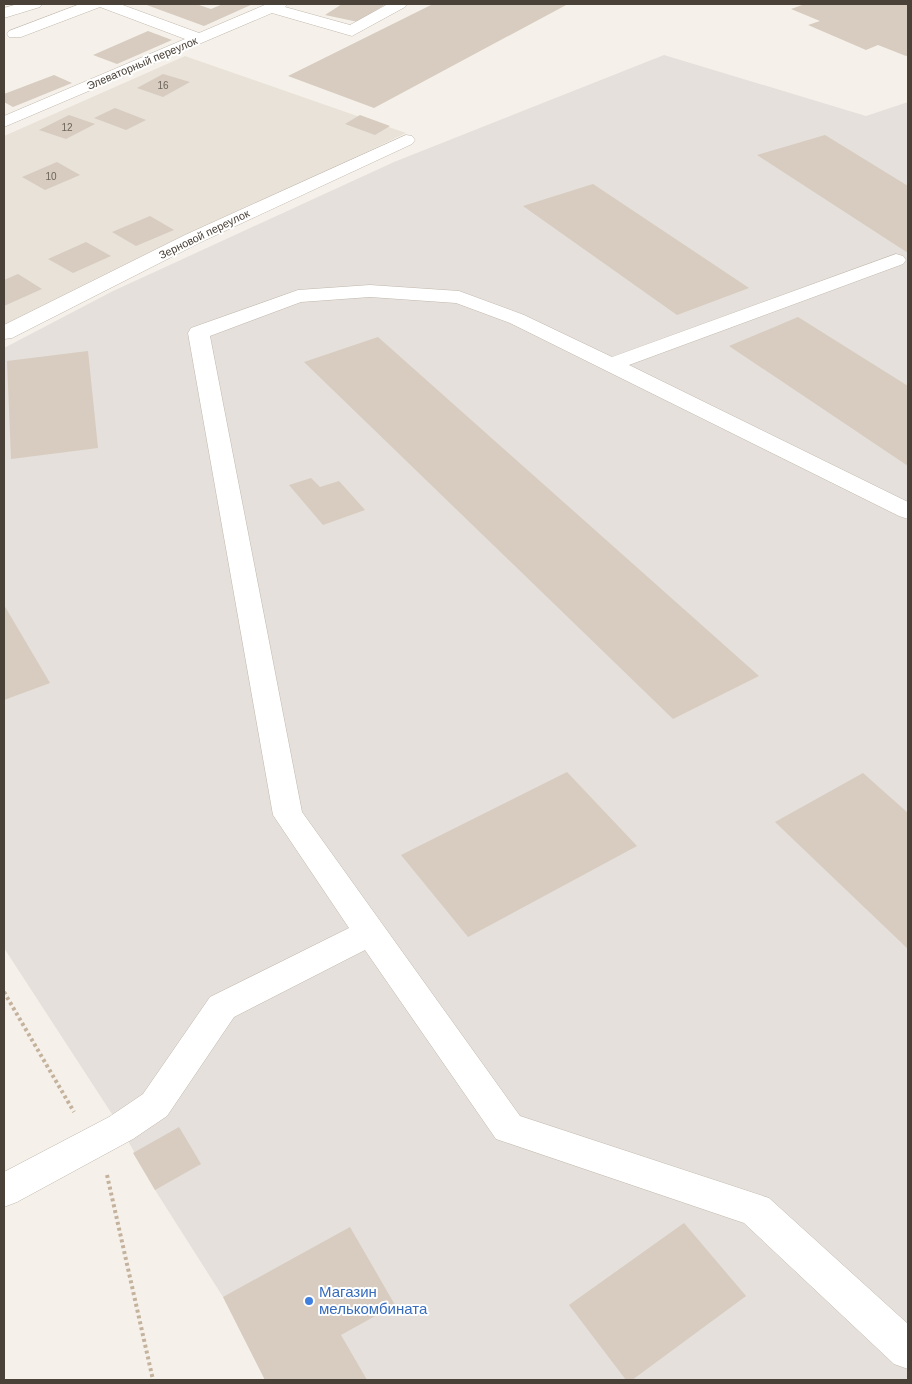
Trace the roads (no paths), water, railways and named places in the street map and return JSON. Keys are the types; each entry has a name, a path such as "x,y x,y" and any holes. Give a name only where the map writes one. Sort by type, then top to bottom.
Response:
{"street":[{"path":"4,13 34,4"},
{"path":"15,34 94,4"},
{"path":"106,4 200,38"},
{"path":"275,6 352,31 399,4"},
{"name":"Элеваторный переулок","path":"4,122 275,6"},
{"name":"Зерновой переулок","path":"4,333 192,239 406,140"},
{"path":"610,364 896,260"},
{"path":"908,511 517,319 459,297 370,291 298,296 199,333 288,815 508,1128 756,1210 908,1350"},
{"path":"4,1190 121,1128 155,1105 222,1006 370,932"}],"place":[{"name":"Магазин мелькомбината","path":"309,1301"}]}
